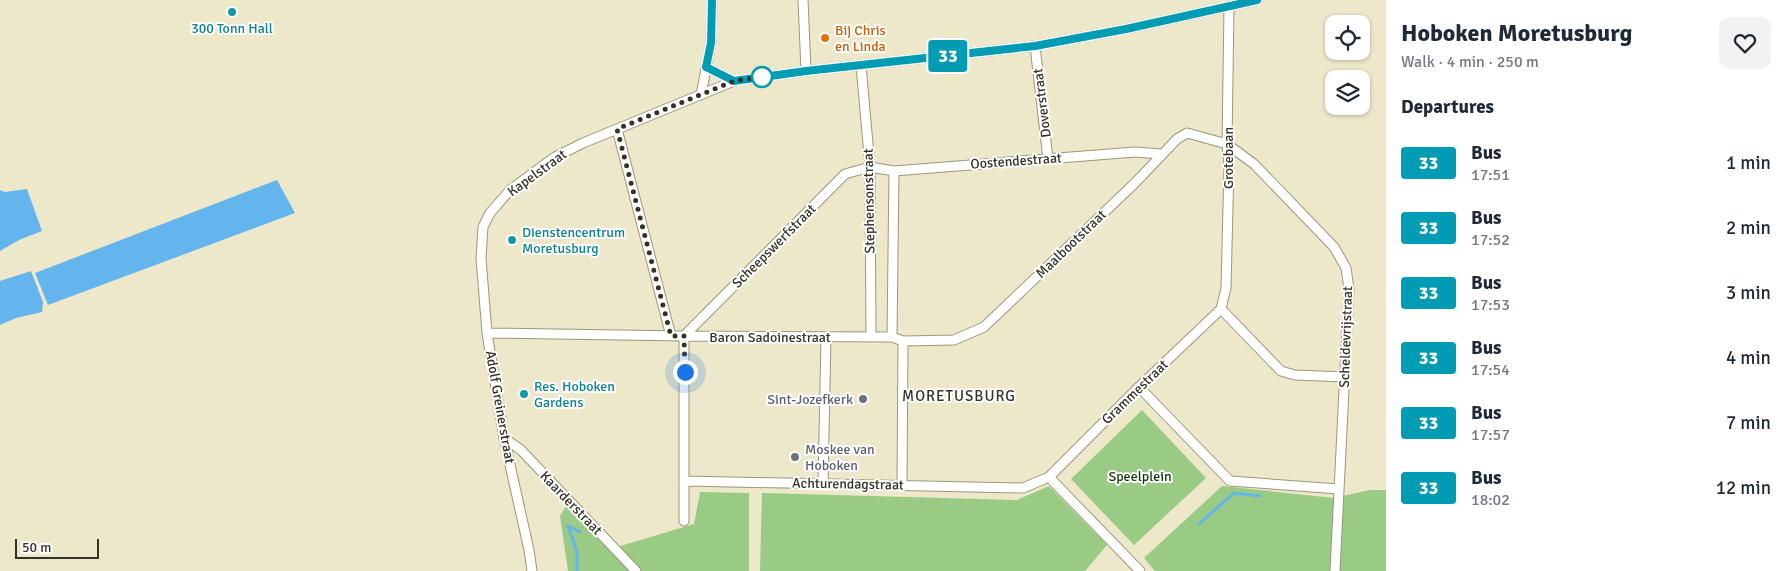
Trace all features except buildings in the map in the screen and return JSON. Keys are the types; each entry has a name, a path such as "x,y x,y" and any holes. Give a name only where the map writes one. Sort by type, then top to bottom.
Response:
{"street":[{"path":"701,95 711,43 712,0"},
{"path":"803,0 806,71"},
{"name":"Kapelstraat","path":"481,241 483,227 490,213 510,190 555,157 583,143 734,81 806,71 1035,46 1117,31 1216,5 1229,7 1257,0"},
{"name":"Grotebaan","path":"1221,309 1226,288 1229,165 1227,144 1229,7"},
{"name":"Doverstraat","path":"1035,46 1048,159"},
{"name":"Stephensonstraat","path":"861,65 870,167 871,337"},
{"path":"706,67 734,81"},
{"path":"617,129 671,336"},
{"name":"Maalbootstraat","path":"903,341 954,340 984,327 1135,183 1177,139 1187,133 1227,144"},
{"name":"Scheldevrijstraat","path":"1227,144 1254,164 1323,235 1341,258 1346,268 1349,289 1335,571"},
{"name":"Oostendestraat","path":"870,167 894,171 1134,152 1161,154"},
{"name":"Scheepswerfstraat","path":"684,336 846,174 870,167"},
{"name":"Stephensonstraat","path":"892,337 894,171"},
{"name":"Adolf Greinerstraat","path":"481,241 487,333 504,438 532,571"},
{"path":"1221,309 1281,371 1295,375 1345,377"},
{"name":"Grammestraat","path":"1049,477 1221,309"},
{"name":"Baron Sadoinestraat","path":"487,333 826,338 892,337 903,341"},
{"path":"684,336 684,521"},
{"path":"823,483 826,338"},
{"path":"902,484 903,341"},
{"path":"1139,387 1230,481 1339,489"},
{"name":"Kaarderstraat","path":"504,438 520,450 636,571"},
{"path":"1049,477 1139,570"},
{"name":"Achturendagstraat","path":"685,481 1023,488 1049,477"}],"green space":[{"name":"Speelplein","path":"1142,410 1206,478 1134,545 1071,479"},
{"path":"1049,486 1107,545 1085,571 760,571 762,493 1017,500"},
{"path":"1222,486 1334,498 1370,490 1386,490 1386,571 1155,571 1144,558"},
{"path":"700,492 749,493 749,571 568,571 560,516 566,506 603,544 617,547 694,524"}],"water":[{"path":"277,180 295,213 48,305 35,273"},
{"path":"27,189 42,231 19,240 0,251 0,190 5,192"},
{"path":"31,271 43,302 42,312 16,318 0,325 0,281"}],"waterway":[{"path":"1199,524 1234,493 1260,496"},
{"path":"577,571 577,552 568,526 580,532"}],"bus line":[{"name":"33","path":"712,0 711,43 706,67 734,81 806,71 1035,46 1080,39 1257,0"}],"place":[{"name":"300 Tonn Hall","path":"232,12"},
{"name":"Bij Chris en Linda","path":"825,38"},
{"name":"Dienstencentrum Moretusburg","path":"512,240"},
{"name":"Res. Hoboken Gardens","path":"524,394"},
{"name":"Sint-Jozefkerk","path":"863,399"},
{"name":"Moskee van Hoboken","path":"795,457"}],"district":[{"name":"MORETUSBURG","path":"959,396"}],"route":[{"path":"685,372 684,336 671,336 617,129 734,81 762,77"}]}
